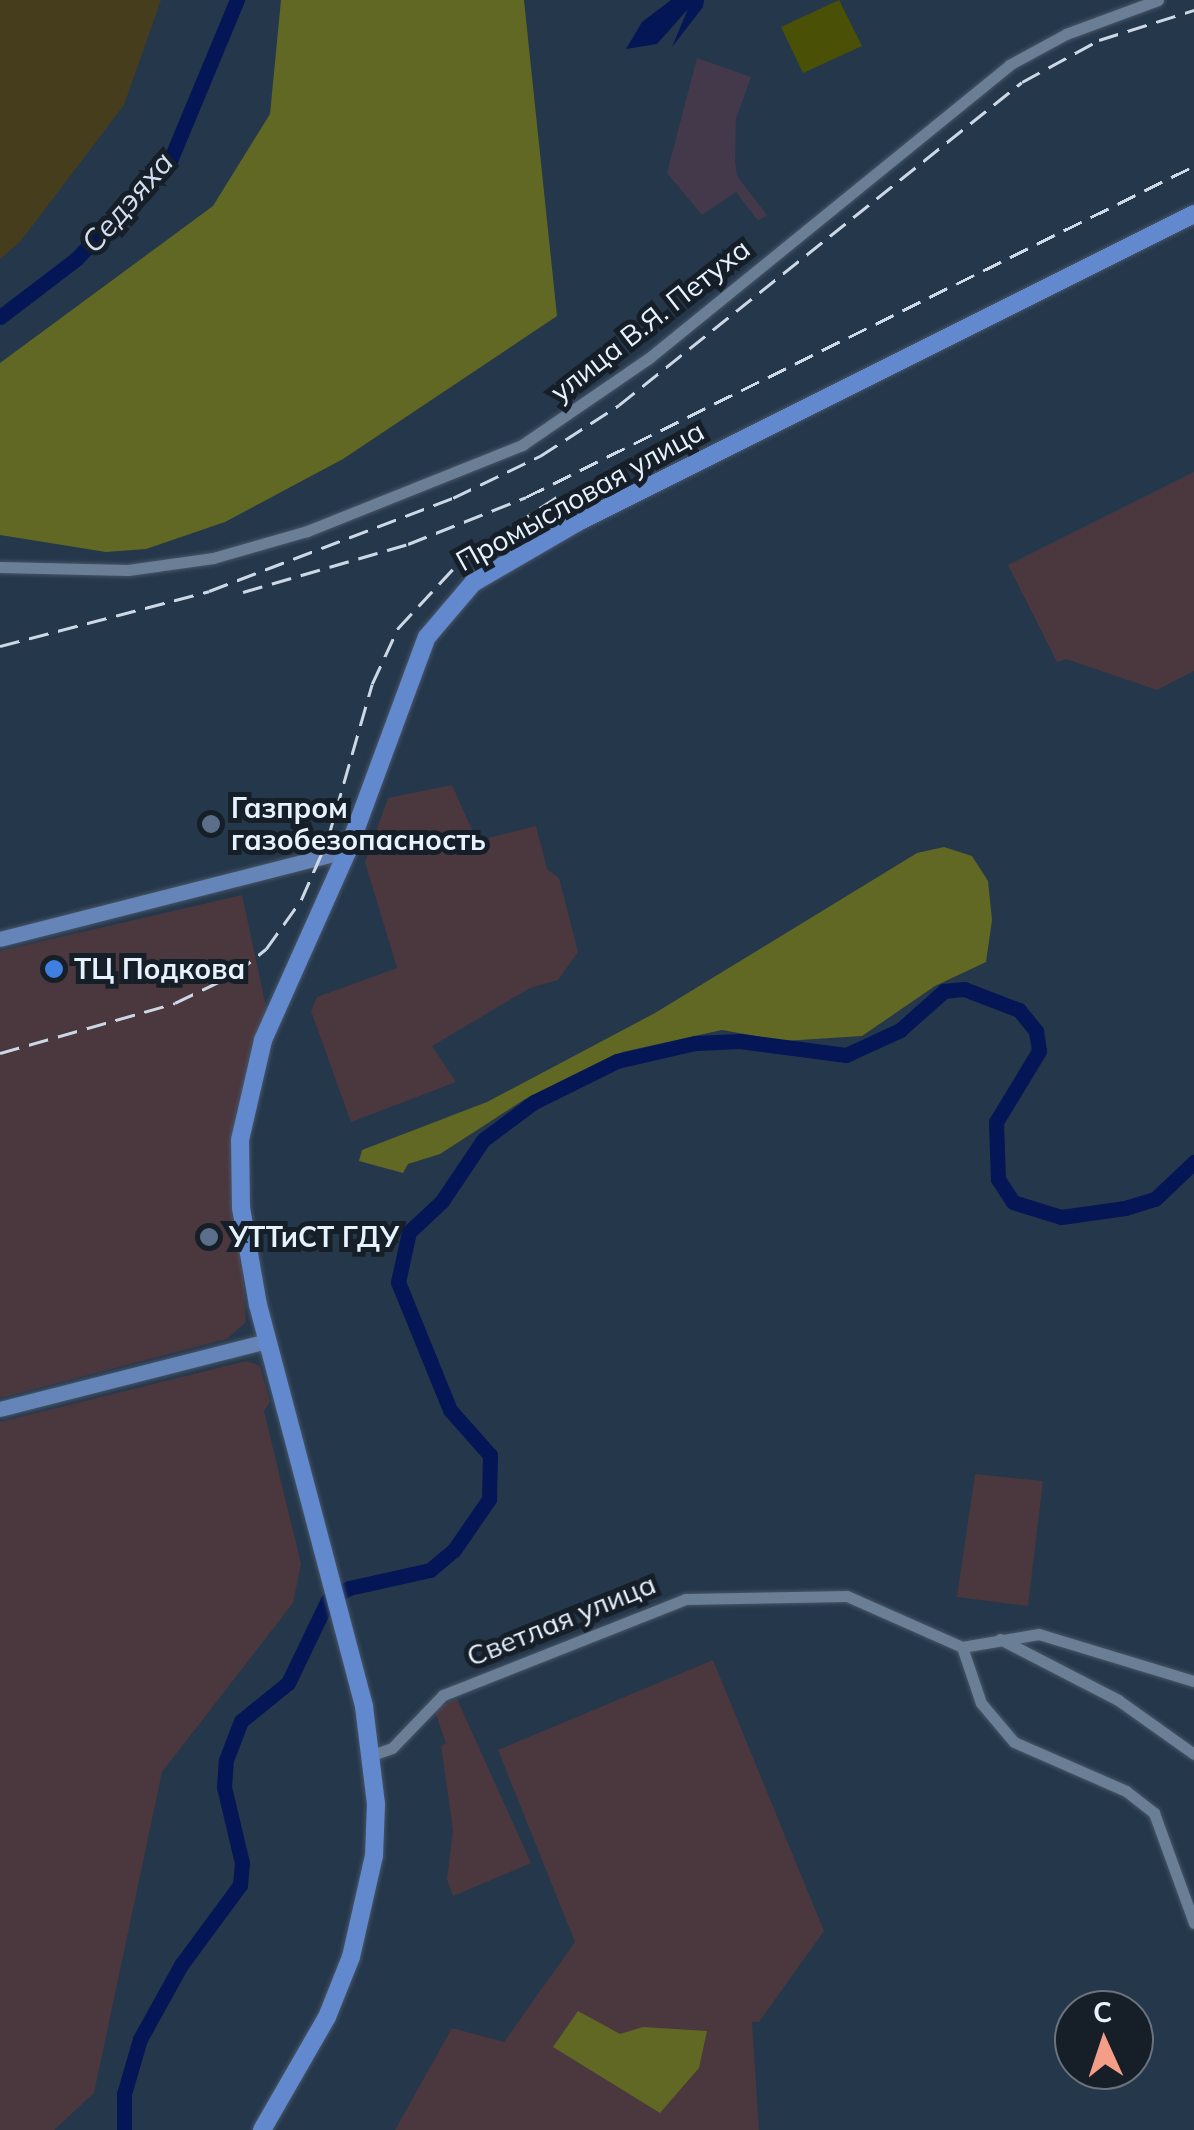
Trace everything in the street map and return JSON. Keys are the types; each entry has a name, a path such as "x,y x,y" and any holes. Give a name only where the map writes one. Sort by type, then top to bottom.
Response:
{"highway":[{"name":"Промысловая улица","path":"262,2130 327,2017 354,1947 376,1838 372,1755 329,1572 266,1341 242,1208 243,1116 273,1014 348,850 427,637 474,584 636,492 1194,214"}],"main road":[{"path":"0,940 348,850"},
{"path":"0,1409 266,1341"}],"street":[{"name":"улица В.Я. Петуха","path":"0,567 94,571 213,558 323,525 522,445 619,381 1009,65 1066,34 1158,0"},
{"name":"Светлая улица","path":"372,1755 392,1748 443,1695 685,1599 847,1596 962,1647"},
{"path":"1194,1681 1039,1634 962,1647 981,1704 1014,1742 1126,1790 1154,1813 1194,1924"},
{"path":"1000,1639 1118,1700 1194,1754"}],"shaded area":[{"path":"671,0 704,0 703,7 672,47 688,9 657,44 626,49 642,22"},
{"path":"697,58 751,77 736,119 735,161 737,176 767,215 758,221 736,192 702,215 667,173"},
{"path":"1194,472 1194,671 1157,690 1066,659 1057,662 1008,565"},
{"path":"452,785 477,841 536,826 547,869 559,878 578,952 558,980 530,988 432,1046 456,1082 351,1122 311,1011 317,997 397,968 365,862 388,798"},
{"path":"242,895 267,1011 235,1131 246,1322 227,1339 0,1398 0,951"},
{"path":"246,1361 260,1366 270,1402 264,1411 301,1564 293,1603 162,1772 94,2093 54,2130 0,2130 0,1422"},
{"path":"975,1474 1043,1481 1028,1606 957,1597"},
{"path":"713,1660 824,1931 759,2022 752,2022 759,2130 395,2130 452,2028 504,2042 575,1942 498,1750"},
{"path":"457,1699 531,1863 453,1896 447,1879 453,1830 441,1746 446,1743 434,1709"}],"green space":[{"path":"281,0 524,0 557,316 343,459 225,522 146,549 106,552 0,535 0,363 213,206 270,114"},
{"path":"839,0 862,46 803,73 781,27"},
{"path":"944,847 972,856 988,881 992,920 986,962 935,986 862,1036 784,1041 722,1030 622,1052 525,1099 440,1154 408,1164 403,1173 359,1161 362,1150 487,1102 655,1013 917,853"},
{"path":"578,2011 620,2034 643,2027 707,2031 699,2068 660,2113 553,2047"}],"sand":[{"path":"0,0 161,0 124,105 20,242 0,259"}],"waterway":[{"name":"Седэяха","path":"0,317 76,259 169,163 237,0"},
{"path":"124,2130 124,2094 140,2039 181,1965 240,1885 242,1863 224,1787 226,1760 241,1721 288,1683 328,1600 349,1588 430,1570 454,1550 489,1499 490,1455 450,1410 398,1282 409,1232 442,1201 483,1140 534,1102 617,1061 695,1043 740,1041 846,1055 900,1030 944,991 964,989 1019,1010 1036,1031 1039,1051 996,1122 998,1179 1013,1202 1061,1217 1125,1208 1155,1199 1194,1162"}],"railway":[{"path":"0,646 209,591 453,498 540,456 619,405 1022,82 1099,40 1194,10"},
{"path":"243,592 408,544 526,497 1194,166"},
{"path":"0,1053 175,1003 235,974 266,949 301,900 327,841 372,684 398,628 464,557 560,495"}],"place":[{"name":"Газпром газобезопасность","path":"211,824"},
{"name":"ТЦ Подкова","path":"54,969"},
{"name":"УТТиСТ ГДУ","path":"209,1237"}]}
